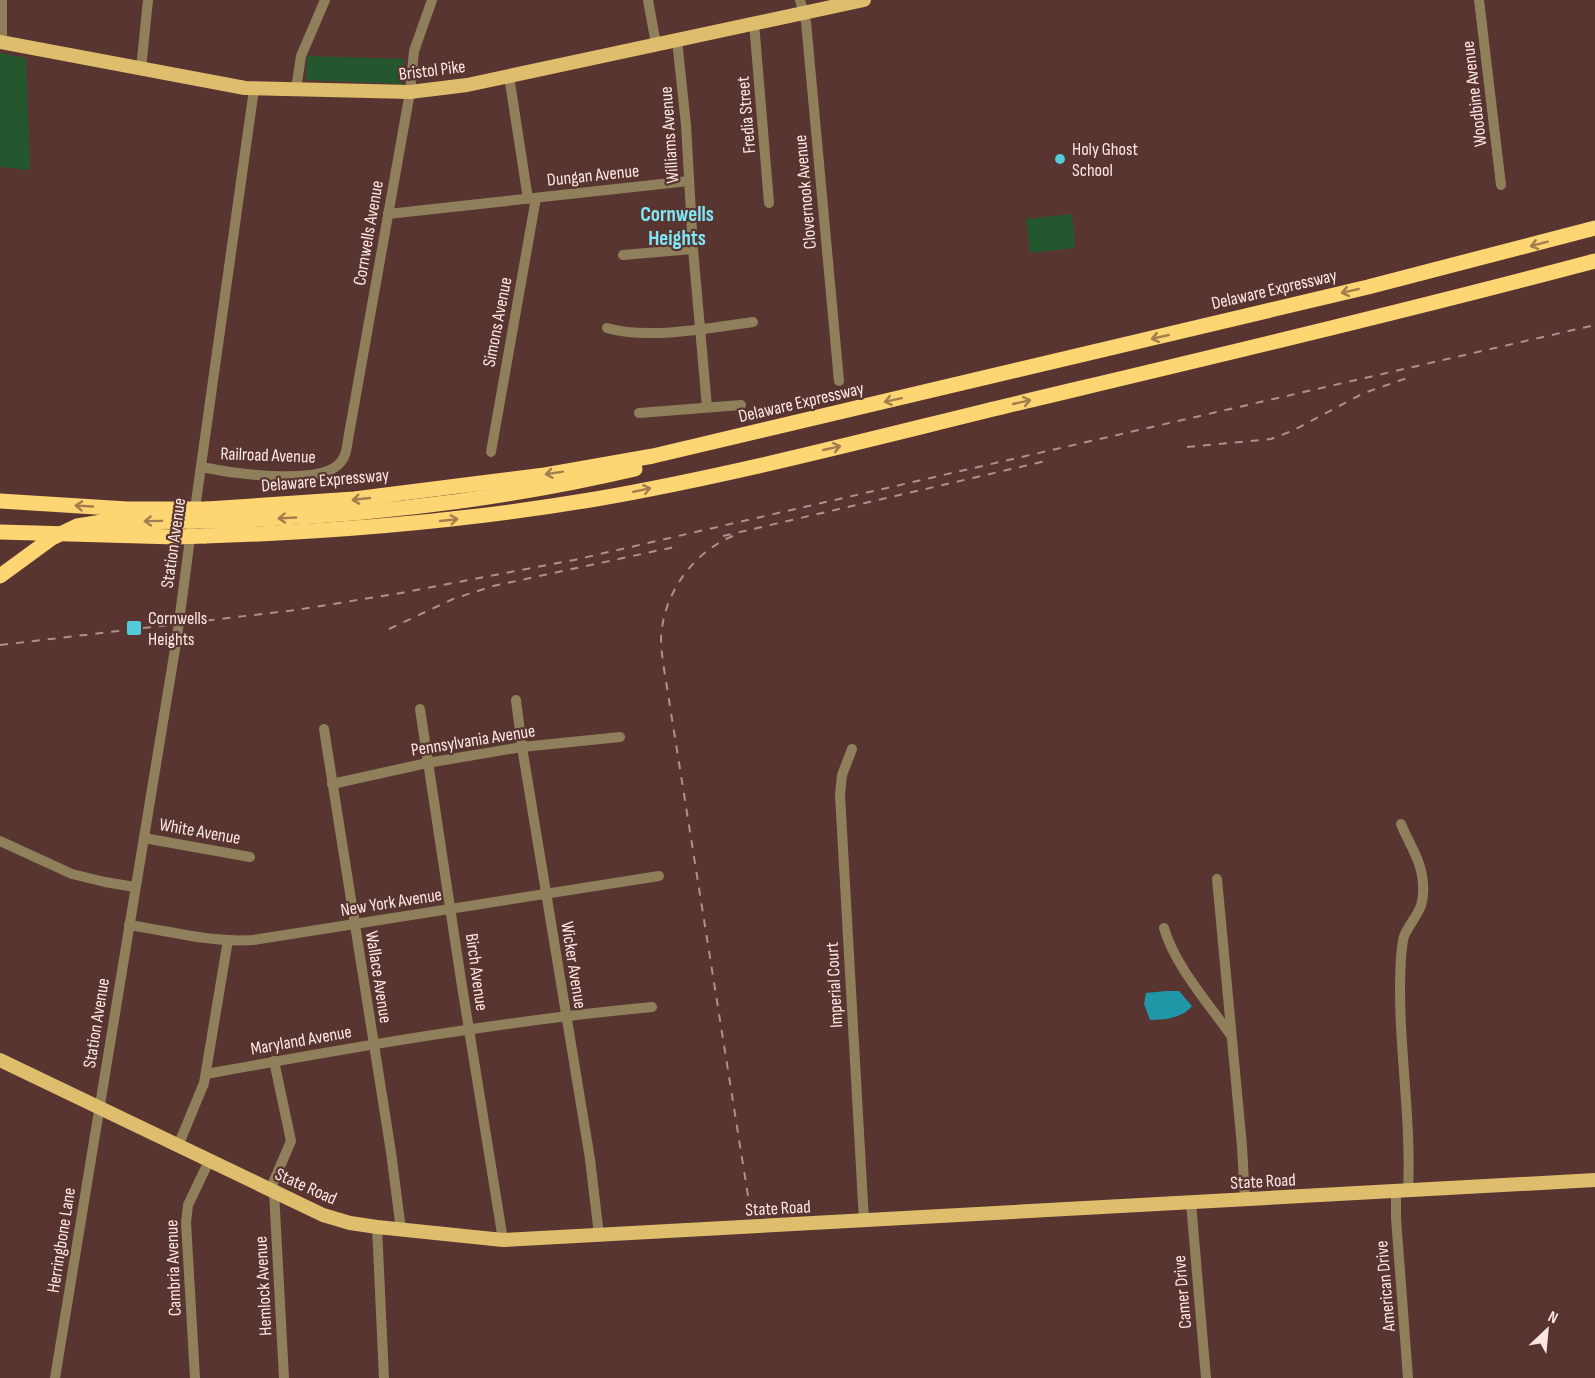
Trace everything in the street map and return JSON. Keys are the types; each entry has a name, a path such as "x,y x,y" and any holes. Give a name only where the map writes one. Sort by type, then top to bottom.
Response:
{"highway":[{"name":"Delaware Expressway","path":"209,515 309,517 402,510 476,501 543,489 810,427 857,408 1368,287 1595,228"},
{"path":"0,532 175,537 351,529 452,520 632,492 757,465 1344,326 1595,261"},
{"path":"0,501 127,508 184,508 209,515"},
{"path":"0,576 52,538 77,526 102,522 209,515"},
{"path":"0,541 48,543 98,536"}],"main road":[{"name":"Bristol Pike","path":"1,42 254,88 410,92 453,87 509,76 754,24 802,7 864,0"},
{"name":"State Road","path":"0,1060 329,1217 377,1227 503,1240 1595,1180"}],"street":[{"path":"1,42 2,0"},
{"path":"141,69 148,0"},
{"path":"296,89 301,56 325,0"},
{"name":"Cornwells Avenue","path":"333,469 345,453 410,92 414,51 432,0"},
{"path":"648,0 656,44"},
{"name":"Woodbine Avenue","path":"1479,0 1501,185"},
{"name":"Clovernook Avenue","path":"802,7 806,24 838,381"},
{"name":"Fredia Street","path":"754,24 769,203"},
{"name":"Williams Avenue","path":"677,40 686,125 693,249 707,407"},
{"name":"Simons Avenue","path":"491,452 532,198 509,76"},
{"name":"Station Avenue","path":"99,1108 177,637 254,88"},
{"name":"Dungan Avenue","path":"388,214 689,181"},
{"path":"623,255 693,249"},
{"path":"607,328 634,334 753,322"},
{"path":"639,413 741,405"},
{"name":"Railroad Avenue","path":"201,467 279,476 319,475 333,469"},
{"name":"Wicker Avenue","path":"516,700 590,1159 599,1235"},
{"name":"Birch Avenue","path":"420,709 503,1240"},
{"name":"Wallace Avenue","path":"324,729 401,1230"},
{"name":"Pennsylvania Avenue","path":"332,784 522,747 620,737"},
{"name":"Imperial Court","path":"852,749 842,775 840,795 864,1221"},
{"name":"American Drive","path":"1401,824 1420,862 1424,885 1422,906 1403,937 1401,956 1400,1028 1409,1155 1396,1218 1408,1378"},
{"name":"White Avenue","path":"144,838 250,857"},
{"path":"0,841 72,874 135,887"},
{"name":"New York Avenue","path":"129,925 228,940 253,940 658,876"},
{"path":"1217,879 1245,1200"},
{"path":"1164,928 1170,948 1179,963 1231,1036"},
{"path":"178,1146 196,1107 206,1074 228,940"},
{"name":"Maryland Avenue","path":"206,1074 469,1029 566,1015 652,1008"},
{"name":"Hemlock Avenue","path":"274,1061 291,1141 272,1191 284,1378"},
{"name":"Herringbone Lane","path":"55,1378 99,1108"},
{"name":"Cambria Avenue","path":"195,1378 186,1222 188,1206 209,1161"},
{"name":"Camer Drive","path":"1191,1203 1206,1378"},
{"path":"377,1227 384,1378"}],"green space":[{"path":"0,53 26,58 30,170 0,167"},
{"path":"307,56 404,59 403,84 306,80"},
{"path":"1072,214 1075,248 1030,253 1026,219"}],"water":[{"path":"1179,991 1192,1006 1178,1016 1150,1020 1144,1004 1146,993"}],"railway":[{"path":"0,645 296,610 401,593 574,560 1595,325"},
{"path":"1187,447 1271,439 1292,431 1364,393 1410,377"},
{"path":"723,536 1050,460"},
{"path":"733,536 705,552 683,576 667,606 661,643 749,1202"},
{"path":"389,629 453,599 493,586 679,546"}],"place":[{"name":"Holy Ghost School","path":"1060,159"},
{"name":"Cornwells Heights","path":"134,628"}],"district":[{"name":"Cornwells Heights","path":"677,226"}]}
